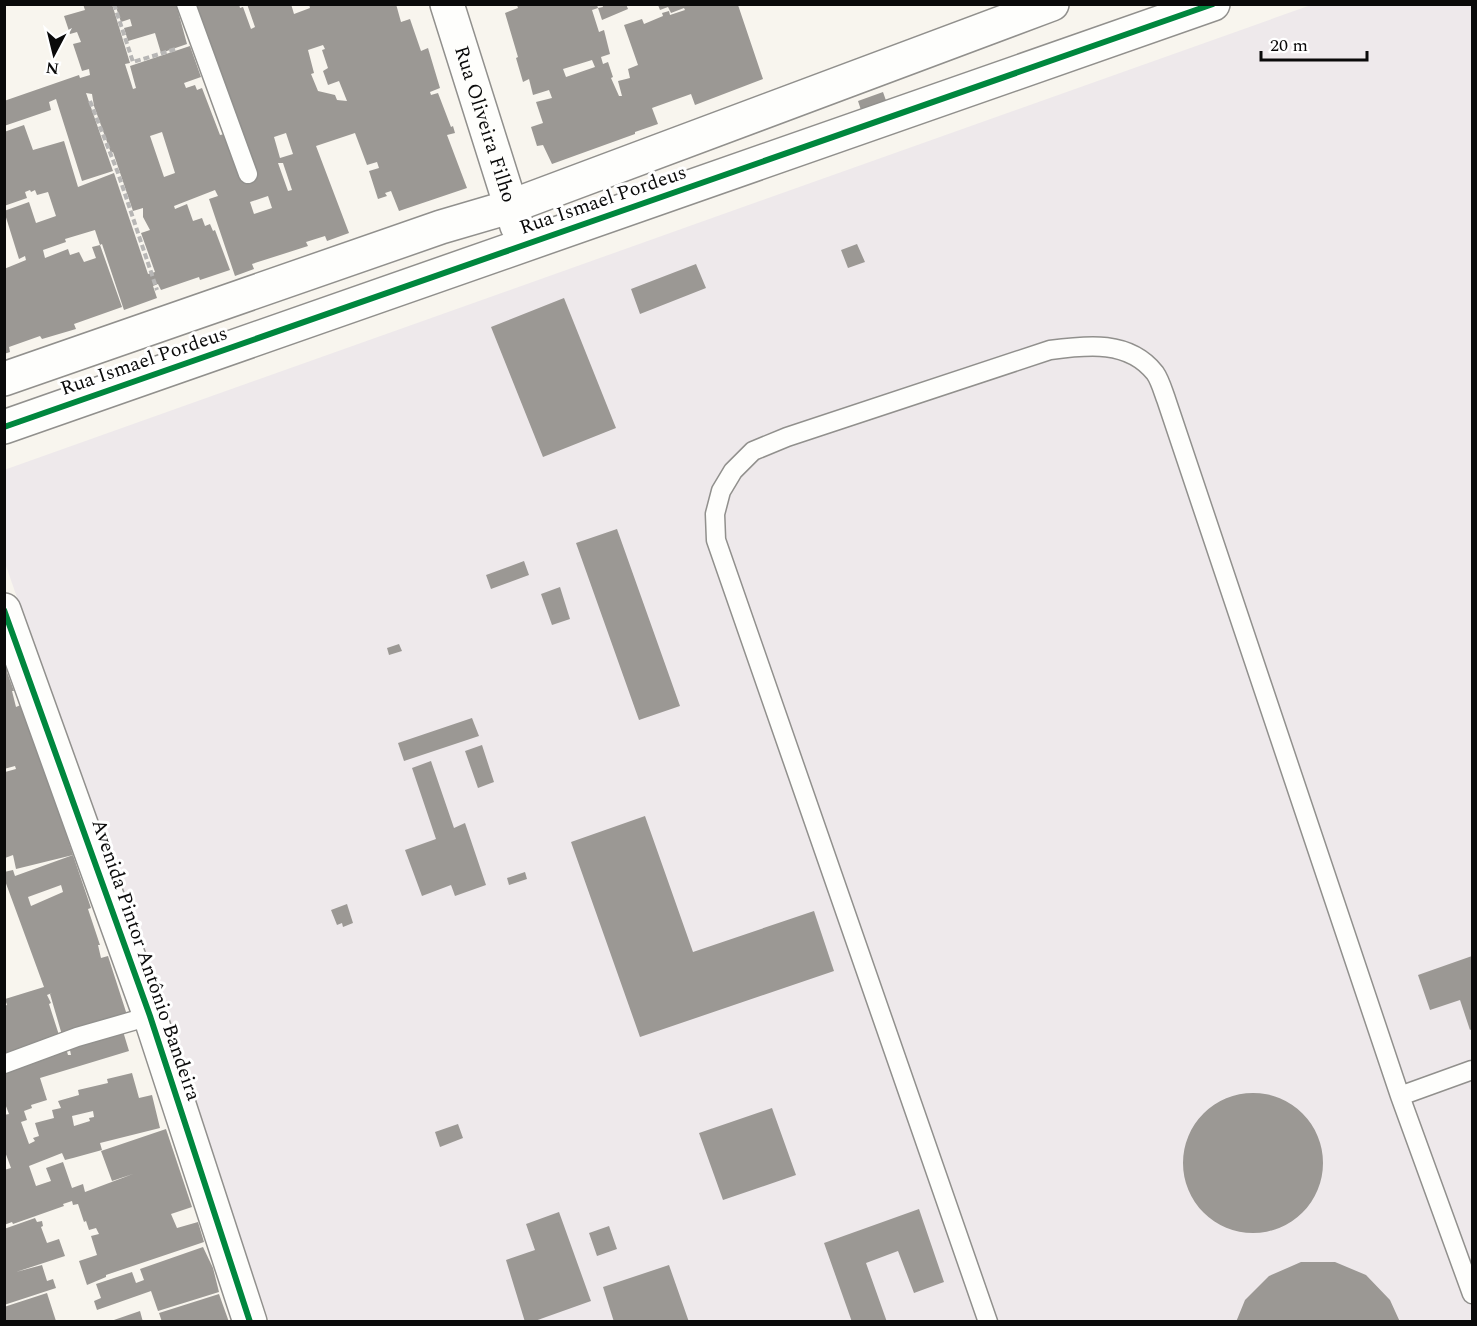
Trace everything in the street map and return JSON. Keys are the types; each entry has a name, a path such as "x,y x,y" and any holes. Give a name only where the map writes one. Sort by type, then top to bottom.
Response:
{"street":[{"name":"Rua Oliveira Filho","path":"447,4 510,207 524,244"},
{"name":"Rua Ismael Pordeus","path":"4,380 441,227 510,207 1053,4"},
{"name":"Rua Ismael Pordeus","path":"4,427 524,244 1136,17 1213,4"},
{"name":"Avenida Pintor Antônio Bandeira","path":"4,610 150,1016 250,1322"}],"lane":[{"path":"186,4 248,174"},
{"path":"988,1322 716,540 715,514 721,491 733,471 753,451 1050,350 1084,345 1107,346 1134,355 1155,374 1166,399 1400,1096 1473,1294"},
{"path":"4,1064 77,1037 150,1016"},
{"path":"1400,1096 1473,1070"}],"path":[{"path":"114,4 133,62 200,42"},
{"path":"90,101 118,173 168,323"}],"shaded area":[{"path":"1311,5 1472,5 1472,1321 269,1321 5,563 4,470"}],"building":[{"path":"83,4 112,4 130,63 125,64 133,89 136,88 130,66 190,46 201,77 184,83 186,88 195,85 197,90 202,88 220,135 225,134 209,43 196,4 239,4 240,8 243,7 251,29 255,27 247,4 291,4 294,14 310,8 309,4 396,4 401,22 410,19 421,51 428,48 440,88 430,92 431,95 438,93 451,127 453,126 455,133 447,135 467,188 399,211 391,191 385,193 387,196 378,199 369,171 379,168 377,162 367,165 355,133 316,146 349,233 327,241 325,236 306,242 308,246 252,264 254,269 235,276 209,199 218,196 215,190 174,206 175,209 187,204 193,221 202,218 205,226 210,224 213,231 215,230 230,270 200,280 199,277 161,290 158,284 153,286 157,298 124,310 102,244 100,245 122,307 74,324 76,329 42,339 40,336 9,347 10,352 4,354 4,269 26,260 25,256 19,259 4,211 29,202 36,223 56,216 48,192 37,195 35,190 31,192 30,190 25,192 27,198 4,206 4,132 24,125 33,150 64,141 78,187 114,173 148,274 155,272 141,233 150,230 143,217 143,208 133,211 94,106 92,94 86,93 113,171 82,181 56,99 49,102 51,110 4,126 4,101 79,75 80,78 90,75 89,69 82,71 73,44 81,42 77,32 70,34 64,16 85,10","holes":["323,45 325,49 322,50 328,68 323,71 328,85 339,81 347,101 337,100 335,95 318,91 311,74 314,73 308,50","162,132 175,173 164,177 150,136","286,133 293,154 280,158 274,137","278,163 283,163 292,190 288,191","268,196 272,208 254,214 250,202","95,230 100,245 92,247 96,258 84,262 79,252 70,255 68,249 45,258 43,250 66,242 65,239"]},
{"path":"115,4 176,4 187,44 161,53 155,33 128,41 124,28 132,26 130,19 121,22"},
{"path":"602,4 626,4 628,9 602,20 598,8 603,7"},
{"path":"517,5 597,5 598,8 592,10 599,32 604,30 610,54 601,57 603,64 608,62 613,77 611,78 619,96 622,96 618,81 630,78 628,69 638,65 624,25 642,19 644,24 663,16 662,13 669,11 670,15 685,10 684,8 671,13 668,7 660,10 658,5 738,5 763,79 695,105 691,94 652,108 658,124 552,164 543,145 537,146 531,127 543,123 536,102 552,98 549,90 533,95 529,79 523,82 505,13 518,8","holes":["592,60 595,67 566,77 563,69"]},
{"path":"883,92 890,112 863,116 858,101"},
{"path":"857,244 865,262 848,268 841,250"},
{"path":"696,264 706,288 640,314 631,289"},
{"path":"564,298 616,428 543,457 491,327"},
{"path":"617,529 680,706 639,720 576,543"},
{"path":"524,561 529,575 491,589 486,575"},
{"path":"560,587 570,619 552,625 541,594"},
{"path":"399,644 402,651 389,655 387,648"},
{"path":"4,664 9,671 7,672 14,691 12,691 16,707 23,704 73,855 16,869 13,855 5,858 5,772 16,769 15,766 4,769"},
{"path":"472,718 479,736 404,761 398,743"},
{"path":"482,745 494,782 478,788 465,751"},
{"path":"431,761 454,828 465,823 486,885 455,896 451,885 422,896 405,850 436,839 412,768"},
{"path":"645,816 693,952 814,911 834,971 640,1037 571,842"},
{"path":"73,855 91,908 88,909 100,945 98,945 101,958 108,956 127,1015 62,1035 50,994 52,993 47,995 59,1035 4,1058 4,1006 7,1005 5,999 44,987 4,878 4,872 13,870 15,876","holes":["61,885 63,892 31,906 28,897"]},
{"path":"525,872 527,879 509,885 507,878"},
{"path":"347,904 353,923 343,927 342,923 337,925 331,910"},
{"path":"1472,956 1472,1029 1470,1030 1460,1000 1430,1010 1418,975"},
{"path":"122,1028 129,1051 40,1078 47,1100 31,1105 32,1108 24,1111 27,1120 21,1122 29,1144 35,1141 33,1138 39,1136 35,1123 54,1118 52,1110 61,1108 58,1101 79,1095 78,1090 108,1083 107,1079 132,1073 139,1098 152,1095 160,1128 100,1143 102,1150 65,1160 62,1153 29,1166 36,1186 51,1181 46,1168 63,1162 72,1188 83,1184 85,1192 133,1174 112,1181 101,1151 166,1129 192,1207 171,1214 177,1228 198,1222 204,1242 106,1275 87,1285 79,1261 97,1255 91,1236 99,1234 96,1228 89,1230 78,1204 73,1205 72,1201 13,1224 12,1222 4,1225 4,1170 11,1168 4,1149 4,1115 9,1114 4,1101 4,1068 66,1048 68,1055 71,1055 70,1050 75,1048 75,1045","holes":["93,1111 94,1117 89,1118 90,1121 74,1126 72,1116"]},
{"path":"1253,1093 1280,1099 1292,1105 1302,1114 1311,1124 1317,1136 1323,1163 1317,1190 1311,1202 1302,1212 1292,1221 1280,1227 1253,1233 1226,1227 1214,1221 1204,1212 1195,1202 1189,1190 1183,1163 1189,1136 1195,1124 1204,1114 1214,1105 1226,1099"},
{"path":"772,1108 796,1175 723,1200 699,1133"},
{"path":"458,1124 463,1138 440,1147 435,1132"},
{"path":"919,1209 944,1282 914,1293 898,1251 866,1263 887,1322 852,1322 824,1243"},
{"path":"559,1212 591,1301 532,1322 525,1322 506,1260 535,1250 526,1224"},
{"path":"35,1218 37,1222 42,1221 43,1226 41,1227 47,1243 59,1239 65,1256 16,1272 42,1265 47,1281 53,1279 56,1288 4,1305 4,1229"},
{"path":"609,1226 617,1249 597,1256 589,1233"},
{"path":"203,1247 213,1268 219,1292 158,1311 151,1291 97,1310 94,1301 101,1298 96,1284 132,1272 136,1283 144,1280 140,1269"},
{"path":"1301,1262 1335,1262 1366,1275 1390,1300 1400,1322 1236,1322 1245,1300 1269,1276"},
{"path":"669,1265 689,1322 614,1322 603,1287"},
{"path":"47,1293 56,1321 4,1322 4,1307"},
{"path":"219,1294 229,1322 162,1322 159,1313"},
{"path":"140,1311 143,1322 111,1322 111,1321"}],"cycle path":[{"path":"4,427 1213,4"},
{"path":"4,610 150,1016 250,1322"}]}
